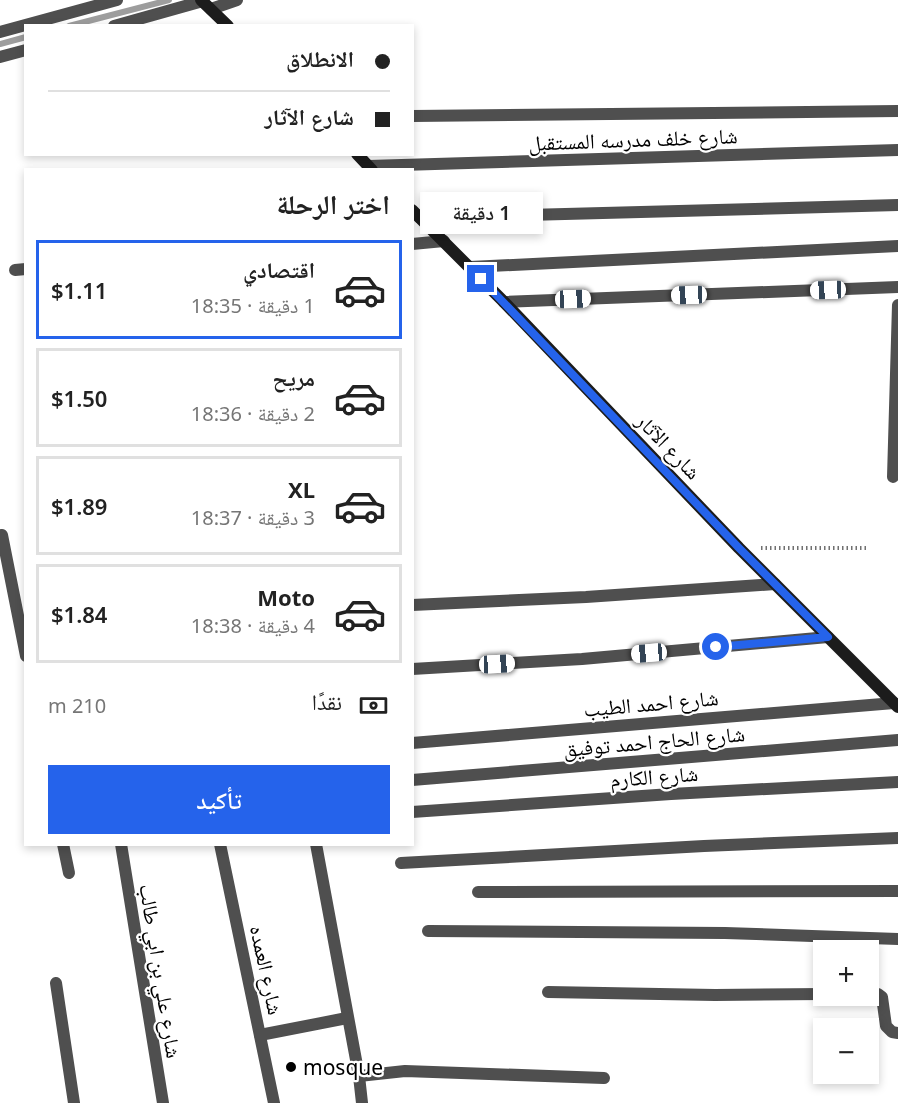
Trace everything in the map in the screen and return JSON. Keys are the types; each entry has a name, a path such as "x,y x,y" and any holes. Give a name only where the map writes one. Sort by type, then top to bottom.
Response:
{"main road":[{"path":"205,3 226,24"},
{"path":"359,156 370,168"},
{"name":"شارع الآثار","path":"416,214 504,302 774,584 896,705"}],"street":[{"path":"29,24 117,0"},
{"path":"122,24 205,3 237,0"},
{"path":"0,32 24,25"},
{"path":"0,57 24,51"},
{"path":"414,116 898,111"},
{"name":"شارع خلف مدرسه المستقبل","path":"370,168 898,150"},
{"path":"416,214 898,205"},
{"path":"414,244 444,242"},
{"path":"470,267 898,246"},
{"path":"504,302 898,287"},
{"path":"893,477 898,305"},
{"path":"2,535 24,646"},
{"path":"414,605 586,597 774,584"},
{"path":"414,669 582,659 828,637"},
{"name":"شارع احمد الطيب","path":"414,743 896,705"},
{"name":"شارع الحاج احمد توفيق","path":"414,780 898,740"},
{"name":"شارع الكارم","path":"414,812 671,794 898,782"},
{"path":"401,863 898,838"},
{"path":"63,846 69,873"},
{"name":"شارع علي بن ابي طالب","path":"121,846 162,1103"},
{"name":"شارع العمده","path":"220,846 274,1103"},
{"path":"316,846 362,1103"},
{"path":"478,892 898,891"},
{"path":"428,931 724,933 898,939"},
{"path":"56,983 74,1103"},
{"path":"548,992 813,994"},
{"path":"879,995 882,997 886,1026 898,1034"},
{"path":"260,1035 347,1018"},
{"path":"359,1076 405,1071 604,1078"}],"path":[{"path":"739,548 868,548"}],"waterway":[{"path":"77,24 169,0"},
{"path":"0,44 24,38"}],"place":[{"name":"mosque","path":"291,1067"}],"route":[{"path":"481,279 739,548 828,637 716,647"}]}
